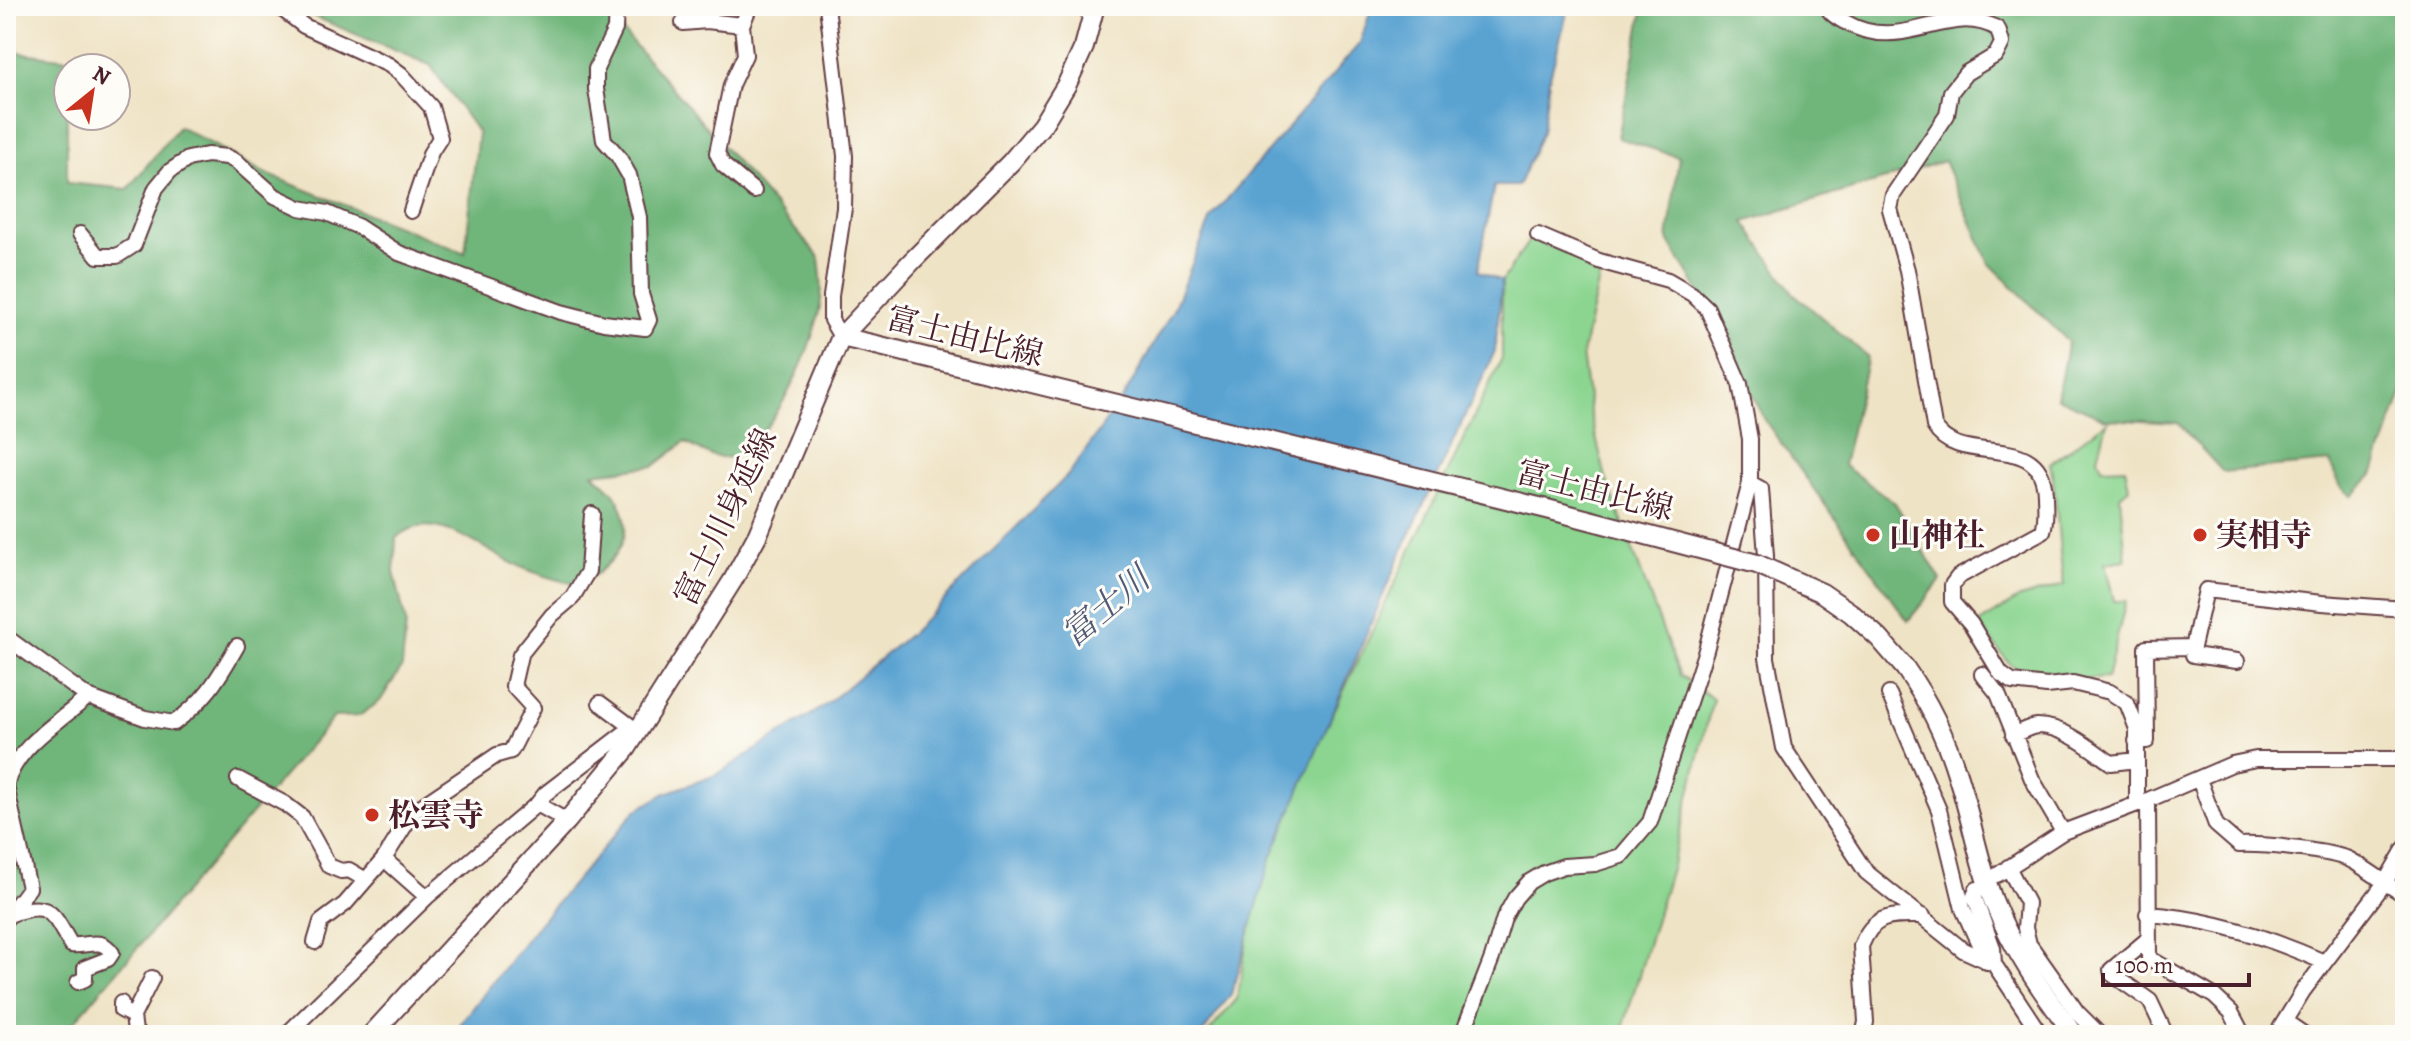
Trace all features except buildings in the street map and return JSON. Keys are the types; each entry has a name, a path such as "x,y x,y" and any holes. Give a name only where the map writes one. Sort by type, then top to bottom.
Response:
{"main road":[{"name":"富士川身延線","path":"371,1035 567,821 627,748 733,580 758,534 841,337 1011,162 1042,125 1067,84 1084,47 1095,6"},
{"name":"富士由比線","path":"841,337 1487,494 1757,564 1822,593 1879,638 1927,700 1958,777 1992,897 2009,937 2034,981 2075,1035"}],"street":[{"path":"278,6 304,26 389,65 431,107 440,138 431,152 411,211"},
{"path":"80,234 98,256 117,256 134,245 156,188 170,171 188,159 207,155 227,157 237,162 275,196 300,208 327,213 359,227 399,253 561,312 604,323 645,328 649,320 641,294 639,217 629,175 604,140 596,89 596,69 615,29 616,6"},
{"path":"750,6 742,25 745,55 731,85 717,153 723,165 754,191"},
{"path":"813,6 817,10 828,9 845,156 844,208 831,296 831,320 841,337"},
{"path":"1827,6 1829,11 1867,32 1894,34 1955,18 1985,20 1998,29 2002,43 1996,55 1966,73 1951,92 1947,115 1893,195 1890,209 1907,270 1934,426 1947,440 2021,456 2036,464 2044,486 2046,521 2043,531 1958,577 1952,585 1952,602 1971,624 2001,674 2012,682 2047,686 2073,683 2110,692 2127,703 2137,729 2149,958 2214,996 2231,1012 2243,1035"},
{"path":"683,23 708,14 742,25"},
{"path":"1462,1035 1504,918 1522,890 1544,873 1564,866 1595,864 1621,856 1650,822 1706,650 1750,483 1750,439 1740,384 1707,308 1692,294 1668,280 1599,261 1538,235"},
{"path":"1750,483 1761,489 1766,556 1767,658 1784,748 1866,872 1963,950 1991,963"},
{"path":"315,942 321,922 345,904 384,859 414,811 497,755 511,751 533,708 513,686 520,655 552,615 572,598 588,571 592,514"},
{"path":"2237,661 2193,655 2206,590 2405,609"},
{"path":"6,637 88,697 145,718 174,723 210,692 237,646"},
{"path":"2136,741 2147,741 2146,648 2193,647"},
{"path":"1982,674 1998,694 2032,779 2063,832"},
{"path":"1889,694 1939,810 1963,909 1991,963 2041,1035"},
{"path":"7,917 29,888 6,786 10,771 39,738 88,697"},
{"path":"286,1035 427,897 545,794 632,727 600,703"},
{"path":"2013,735 2033,726 2041,727 2069,735 2111,763 2137,760"},
{"path":"2100,1035 2077,1012 2029,944 2025,928 2027,903 2003,871 2063,832 2232,764 2256,759 2405,759"},
{"path":"238,779 285,804 302,817 329,866 341,871 349,870 366,880"},
{"path":"2199,779 2216,825 2239,845 2259,844 2348,858 2405,895"},
{"path":"537,804 567,821"},
{"path":"2276,1035 2303,991 2384,884 2405,848"},
{"path":"384,859 427,897"},
{"path":"1977,889 1974,896 1993,948 1991,963"},
{"path":"7,917 31,906 43,907 52,913 71,945 97,942 109,948 112,953 108,959 85,968 85,979 78,982"},
{"path":"2147,914 2184,916 2265,937 2324,962"},
{"path":"1863,1035 1866,1022 1861,946 1865,936 1870,927 1882,918 1923,916"},
{"path":"2148,939 2111,970 2112,974 2150,1001 2166,1035"},
{"path":"139,1035 135,1032 133,1016 152,978"},
{"path":"121,1003 121,1010 133,1016"},
{"path":"2286,1022 2305,1035"}],"green space":[{"path":"302,6 601,6 819,257 822,289 818,318 790,389 762,433 746,448 725,458 707,454 685,442 654,466 593,473 613,492 622,509 624,536 613,558 579,585 522,568 471,540 440,528 424,526 410,529 396,538 394,572 406,623 402,667 380,701 359,716 334,717 63,1035 6,1035 6,51 52,57 52,132 67,132 67,183 128,189 179,126 264,173 465,253 478,133 430,65 303,12"},
{"path":"1644,6 2405,6 2405,385 2373,475 2352,496 2341,487 2330,462 2223,472 2178,423 2106,419 2057,398 2068,341 1989,263 1944,161 1744,222 1793,293 1868,357 1843,465 1895,503 1941,580 1908,621 1766,422 1708,306 1668,240 1679,157 1618,138"},
{"path":"1530,239 1602,266 1582,354 1590,413 1606,478 1679,674 1713,699 1672,865 1621,1035 1206,1035 1237,999 1259,869 1502,358 1502,281"},
{"path":"2107,422 2098,458 2102,468 2125,467 2129,488 2120,496 2126,560 2105,563 2114,601 2126,601 2107,678 2041,682 2010,664 1978,624 2020,598 2064,585 2050,463"}],"water":[{"name":"富士川","path":"1372,6 1569,6 1549,80 1542,132 1518,186 1494,186 1478,271 1502,281 1495,351 1398,560 1271,858 1231,994 1201,1035 452,1035 535,928 635,811 666,793 716,775 823,707 912,632 1068,475 1125,395 1173,310 1211,218 1360,43"}],"place":[{"name":"山神社","path":"1873,535"},
{"name":"実相寺","path":"2200,535"},
{"name":"松雲寺","path":"372,815"}]}
